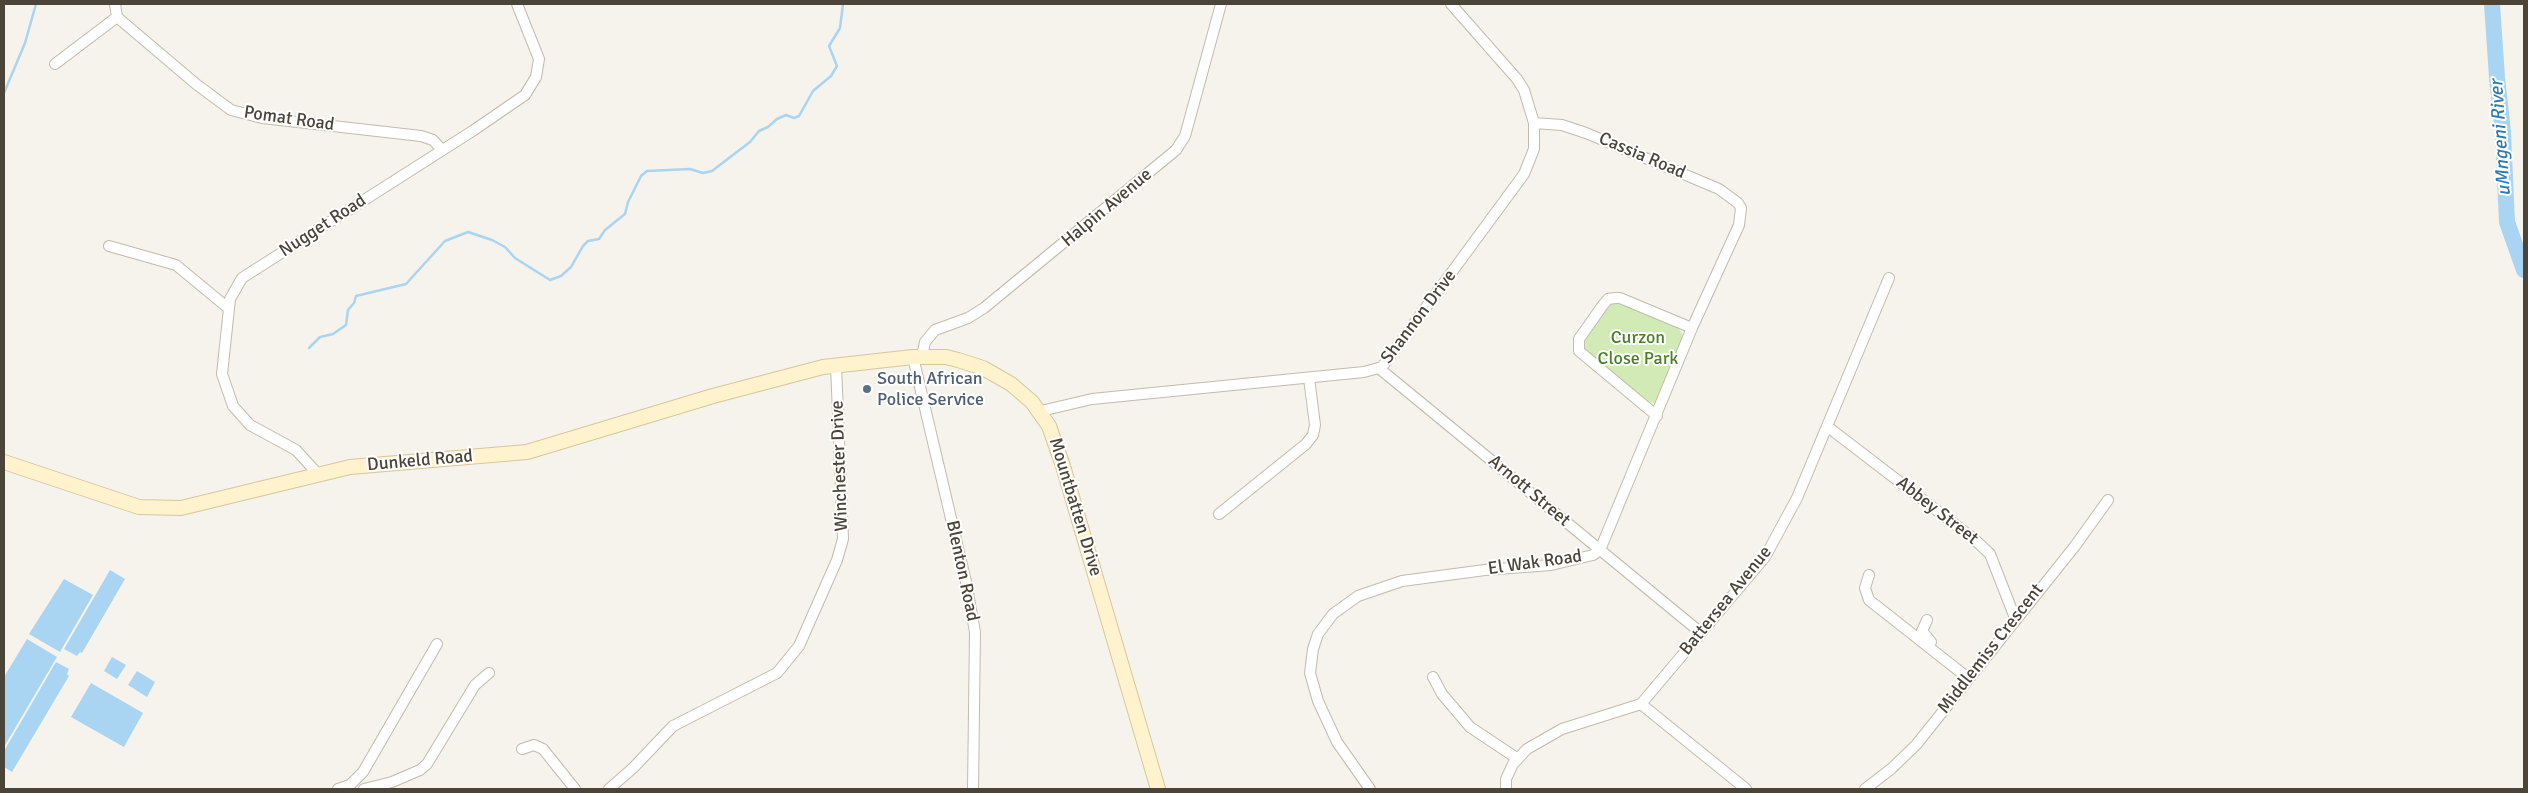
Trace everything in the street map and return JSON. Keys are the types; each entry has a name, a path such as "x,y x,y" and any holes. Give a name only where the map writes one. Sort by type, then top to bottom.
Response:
{"main road":[{"name":"Mountbatten Drive","path":"836,365 918,356 946,357 983,368 1011,384 1041,412 1056,441 1158,789"},
{"name":"Dunkeld Road","path":"4,462 119,501 155,509 181,508 350,467 526,452 778,378 836,365"}],"street":[{"path":"55,64 117,17 115,4"},
{"name":"Nugget Road","path":"317,474 296,450 250,425 233,406 224,386 222,374 228,308 242,278 506,109 524,95 533,83 539,59 517,4"},
{"name":"Halpin Avenue","path":"918,356 924,342 934,330 976,314 991,304 1176,150 1185,136 1221,4"},
{"name":"Shannon Drive","path":"1041,412 1092,399 1309,378 1380,369 1524,174 1534,149 1534,124 1528,100 1517,79 1451,4"},
{"name":"Pomat Road","path":"117,17 196,84 231,110 262,118 421,136 433,140 442,150"},
{"name":"Cassia Road","path":"1534,124 1562,125 1586,132 1719,189 1736,199 1740,208"},
{"name":"El Wak Road","path":"1370,789 1337,742 1318,701 1310,673 1313,648 1318,634 1333,614 1358,596 1402,581 1485,570 1551,565 1593,555 1600,550 1692,328 1739,225 1740,208"},
{"path":"109,246 176,265 228,308"},
{"name":"Battersea Avenue","path":"1641,704 1765,557 1797,498 1889,278"},
{"path":"1657,416 1579,351 1579,339 1602,305 1608,299 1615,298 1620,298 1692,328"},
{"name":"Blenton Road","path":"918,356 974,624 976,650 973,789"},
{"name":"Winchester Drive","path":"609,789 633,768 673,726 777,673 799,646 837,560 843,539 836,365"},
{"name":"Arnott Street","path":"1380,369 1700,632"},
{"path":"1219,514 1306,444 1313,435 1315,425 1309,378"},
{"name":"Abbey Street","path":"1828,427 1974,539 1990,554 2015,618"},
{"name":"Middlemiss Crescent","path":"1865,789 1891,770 1916,745 2015,618 2075,546 2108,500"},
{"path":"1869,575 1865,588 1869,600 1970,675"},
{"path":"1927,620 1922,631 1923,635 1970,675"},
{"path":"338,789 354,787 437,644"},
{"path":"364,789 392,782 420,770 427,764 475,685 489,673"},
{"path":"1433,677 1442,694 1470,727 1518,759"},
{"path":"1506,789 1506,779 1527,748 1562,729 1641,704 1746,789"},
{"path":"522,749 534,744 542,749 575,789"}],"green space":[{"name":"Curzon Close Park","path":"1618,301 1677,326 1683,335 1656,403 1647,402 1583,350 1583,342 1608,303"}],"water":[{"path":"110,570 125,579 82,653 80,652 77,656 64,649"},
{"path":"64,579 93,595 60,652 29,634"},
{"path":"27,639 57,657 4,747 4,677"},
{"path":"112,657 126,665 117,679 104,671"},
{"path":"56,662 69,669 67,674 69,676 12,772 4,767 4,751"},
{"path":"137,671 155,682 147,697 128,685"},
{"path":"91,683 143,713 124,747 71,717"}],"waterway":[{"path":"4,93 25,43 36,4"},
{"path":"309,348 320,337 333,334 346,325 348,310 354,303 356,296 406,284 445,241 468,232 492,240 505,247 515,258 550,280 561,276 571,267 588,241 599,239 605,230 625,214 628,202 641,176 647,171 690,169 703,173 712,171 750,142 759,131 768,127 777,119 786,115 794,118 799,116 813,91 831,76 837,66 829,46 840,28 843,4"},
{"name":"uMngeni River","path":"2492,4 2503,132 2507,222 2524,270"}],"place":[{"name":"South African Police Service","path":"867,389"}]}
